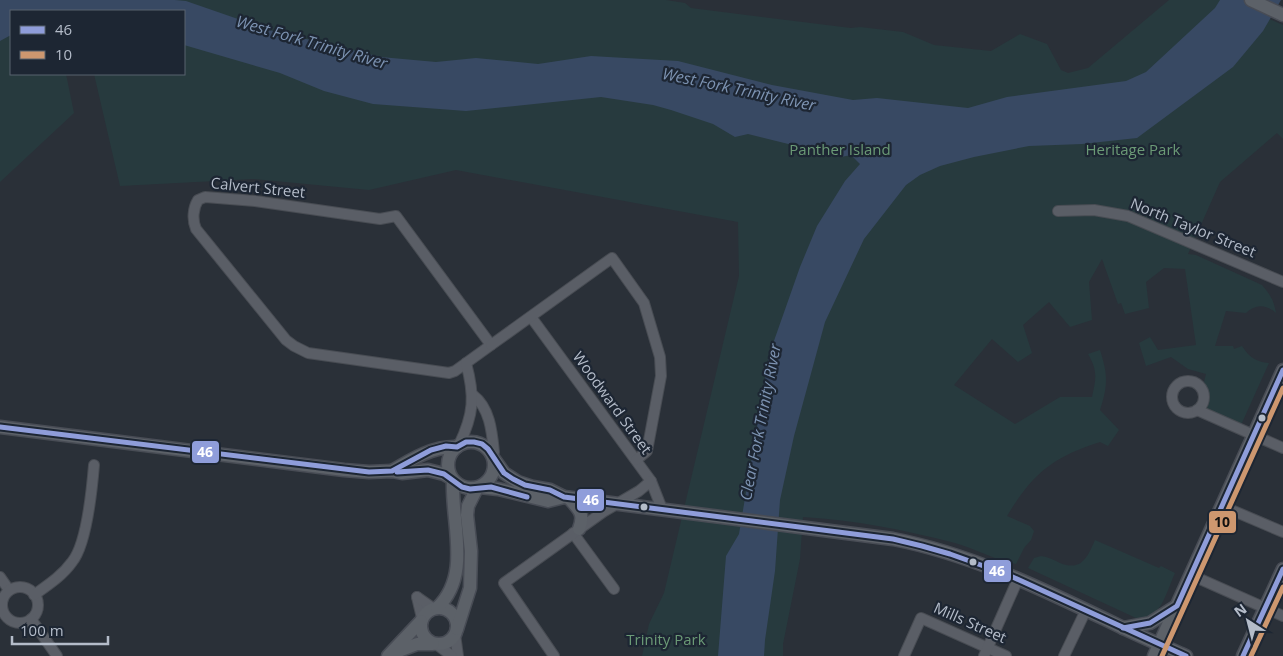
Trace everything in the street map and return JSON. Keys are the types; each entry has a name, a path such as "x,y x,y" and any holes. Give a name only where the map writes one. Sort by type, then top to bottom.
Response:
{"main road":[{"path":"1251,0 1283,15"},
{"path":"1157,650 1283,370"},
{"path":"0,427 344,470 402,472 428,470 444,474 462,487 501,489 548,501 567,498 893,539 933,548 978,563 1086,610 1123,628 1157,650 1186,656"},
{"path":"390,655 425,614 436,608 447,598 452,588 457,570 452,479 448,471 448,460 450,454 458,446 466,442 482,444 488,449 504,473 518,482 550,490 567,498 582,515 582,522 576,531"},
{"path":"392,471 431,450 446,446 458,446"},
{"path":"390,655 417,644 447,642 456,631 470,588 471,551 467,515 468,506 479,487 490,479 493,472 493,457"},
{"path":"1243,656 1283,569"},
{"path":"1123,628 1150,624 1177,606"},
{"path":"436,608 447,610 452,614 455,618 456,631"},
{"path":"422,619 420,629 422,634 434,644"}],"street":[{"name":"Calvert Street","path":"491,345 396,216 380,219 255,201 205,197 198,200 194,221 196,229 290,344 308,352 449,373 466,363 531,318 612,258 644,303 660,357 661,376 647,451 636,460"},
{"name":"North Taylor Street","path":"1058,211 1094,210 1128,216 1283,282"},
{"name":"Woodward Street","path":"531,318 651,481 662,509"},
{"path":"458,446 469,422 473,395 466,363"},
{"path":"473,395 480,400 490,423 493,438 493,457"},
{"path":"1198,410 1283,448"},
{"path":"34,595 62,574 76,557 88,509 94,465"},
{"path":"554,656 504,583 603,512 651,481"},
{"path":"1222,506 1283,532"},
{"path":"576,531 614,589"},
{"path":"1191,575 1283,616"},
{"path":"0,577 9,590"},
{"path":"985,652 1018,579"},
{"path":"25,588 34,595 38,605 31,619 20,623 3,618 2,600 9,590 25,588"},
{"path":"422,619 417,597 436,608"},
{"path":"1064,656 1086,610"},
{"name":"Mills Street","path":"904,656 921,618 985,652 1006,656"},
{"path":"31,619 57,656"},
{"path":"456,631 458,656"},
{"path":"434,644 452,656"}],"green space":[{"path":"0,0 10,10 10,75 66,75 74,113 0,182"},
{"name":"Panther Island","path":"76,0 666,0 685,3 691,8 851,28 860,27 903,32 934,45 991,51 1020,34 1047,44 1061,70 1068,73 1088,68 1169,0 1226,0 1283,25 1283,139 1277,133 1220,182 1188,254 1196,255 1262,285 1267,291 1273,301 1276,313 1261,306 1253,308 1246,313 1226,311 1215,346 1233,346 1234,349 1242,346 1253,358 1269,363 1241,425 1207,409 1208,392 1204,382 1206,374 1188,369 1171,357 1146,366 1139,343 1150,337 1158,350 1196,345 1185,269 1164,268 1146,282 1149,308 1125,314 1121,303 1118,304 1102,259 1089,282 1092,320 1070,327 1049,302 1023,325 1032,353 1018,362 992,339 954,385 1015,424 1060,397 1092,397 1095,375 1088,354 1100,350 1106,380 1100,410 1119,430 1108,446 1100,442 1069,454 1046,468 1026,488 1007,516 1030,526 1034,531 1031,540 1024,548 1016,564 955,543 917,534 860,523 803,517 800,559 783,644 783,656 642,656 649,624 664,593 739,276 738,222 456,170 369,190 253,179 120,186 94,75 185,75 185,10"},
{"path":"1095,540 1175,573 1162,604 1151,616 1136,618 1028,568 1034,558 1041,556 1068,565 1079,564 1087,557"}],"water":[{"path":"0,0 175,0 186,1 273,31 381,57 436,62 476,58 538,64 591,56 678,61 772,85 853,100 877,98 968,108 1007,97 1126,81 1146,72 1215,8 1220,0 1281,0 1263,31 1233,67 1137,138 1082,144 1029,146 974,157 940,166 920,175 906,185 864,239 825,322 794,436 780,500 775,571 764,656 718,656 726,556 739,534 769,355 800,267 817,226 845,181 860,164 851,155 841,157 748,134 735,137 713,124 671,110 653,105 601,97 466,111 373,104 324,91 280,73 185,45 185,10 10,10 10,36 0,41"}],"transit line":[{"name":"46","path":"1123,628 1150,623 1177,606 1283,370"},
{"name":"10","path":"1162,656 1283,388"},
{"name":"46","path":"0,427 369,472 392,471 431,450 446,446 457,447 466,442 474,442 482,444 488,449 504,473 513,479 525,485 550,490 564,497 893,539 950,554 1006,574 1186,656"},
{"name":"46","path":"397,472 428,470 444,474 462,487 470,489 491,487 527,497"},
{"name":"46","path":"1243,656 1283,569"},
{"name":"10","path":"1251,656 1283,587"}],"water label":[{"name":"West Fork Trinity River","path":"312,42"},
{"name":"West Fork Trinity River","path":"739,89"},
{"name":"Clear Fork Trinity River","path":"760,422"}],"park label":[{"name":"Heritage Park","path":"1133,150"},
{"name":"Trinity Park","path":"666,640"}]}
